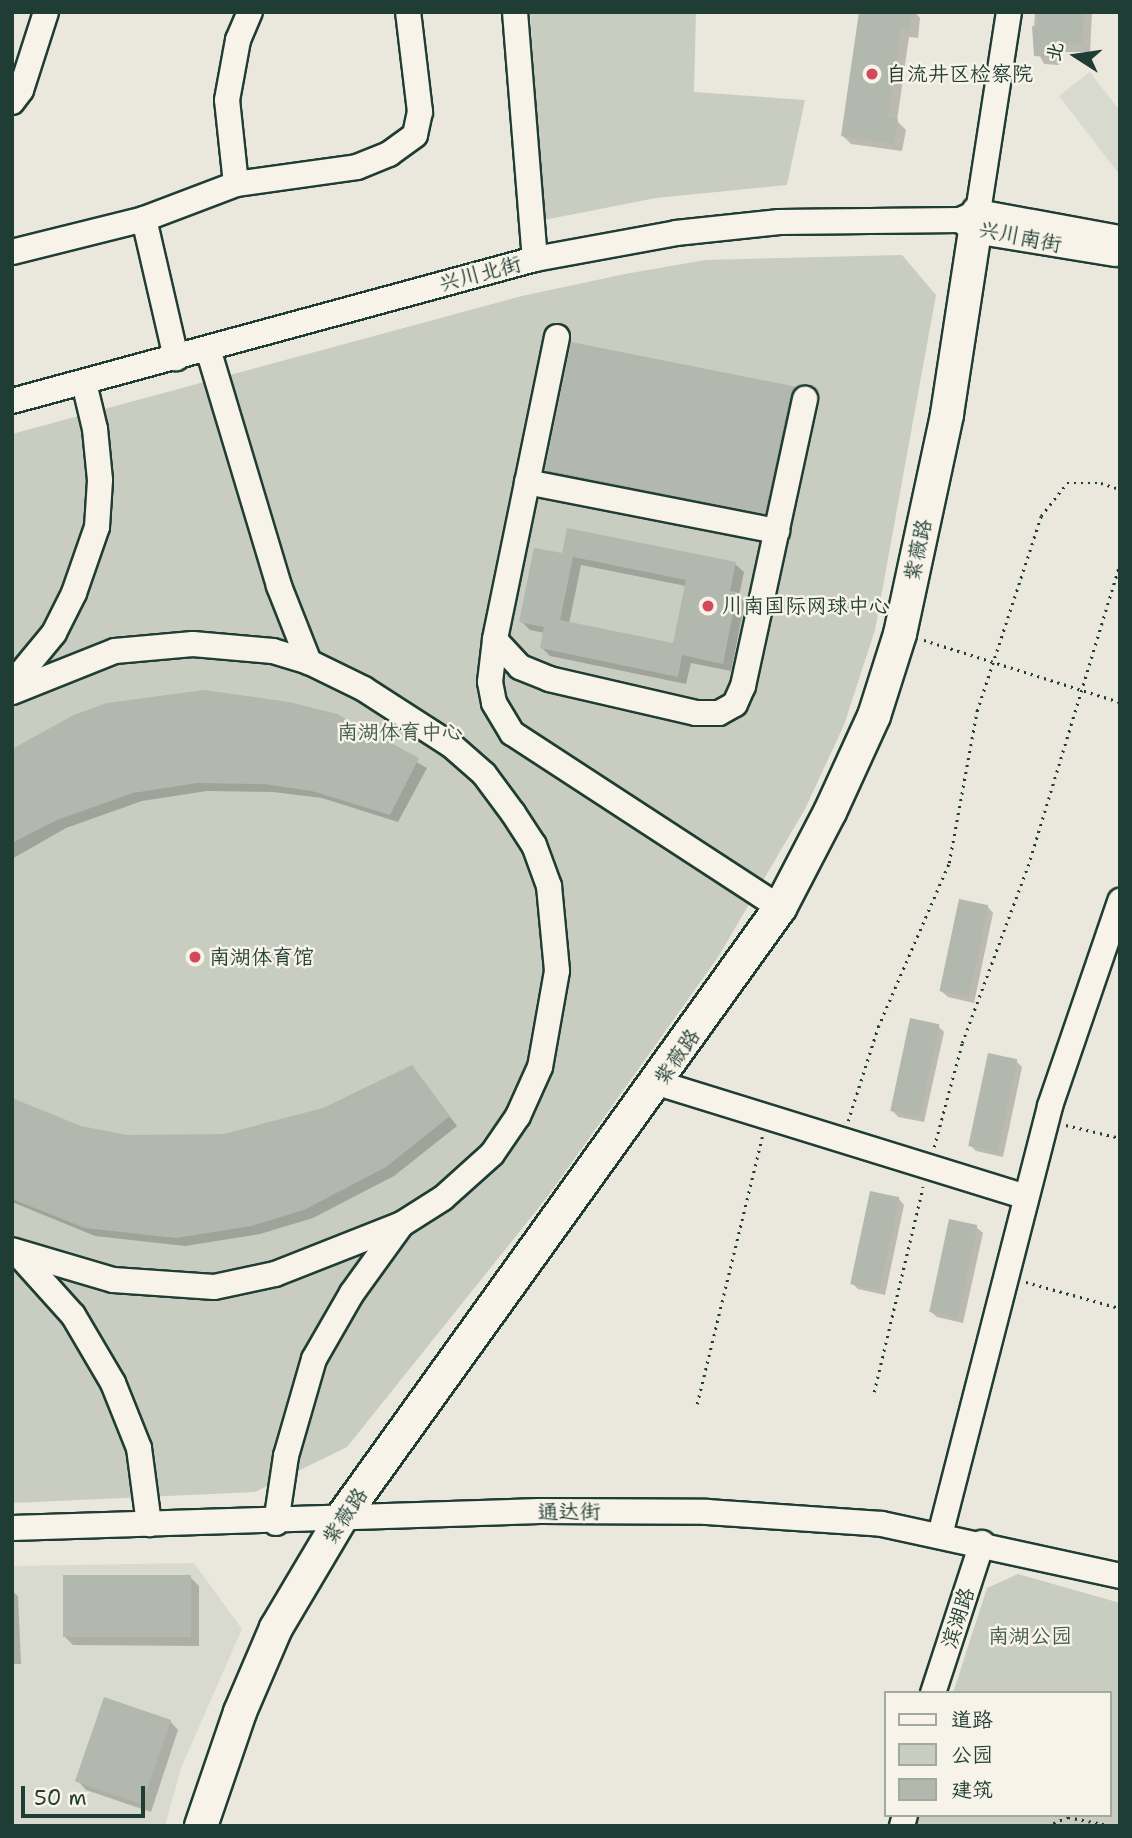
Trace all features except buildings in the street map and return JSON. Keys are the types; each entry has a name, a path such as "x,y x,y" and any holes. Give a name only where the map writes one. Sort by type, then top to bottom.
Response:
{"main road":[{"name":"紫薇路","path":"201,1826 240,1712 276,1628 340,1520 659,1083 780,908 874,716 900,634 947,414 971,221"}],"street":[{"path":"12,102 21,90 46,12"},
{"path":"236,184 227,100 238,40 250,12"},
{"path":"12,252 144,219 236,184 357,167 389,154 415,135 420,112 408,12"},
{"path":"515,12 535,259"},
{"path":"971,221 1009,12"},
{"path":"144,219 176,358"},
{"name":"兴川北街","path":"12,401 535,259 676,233 779,222 971,221"},
{"name":"兴川南街","path":"971,221 1120,238"},
{"name":"兴川南街","path":"971,221 1120,255"},
{"path":"557,337 495,640 490,682 494,703 512,733 780,908"},
{"path":"208,349 279,586 309,662"},
{"path":"12,684 54,633 74,593 97,527 100,480 96,429 84,383"},
{"path":"495,640 520,667 549,680 695,713 719,713 736,704 743,686 805,399"},
{"path":"527,482 777,531"},
{"path":"12,692 115,652 156,645 240,647 309,662 410,715 484,774 534,845 549,886 557,971 540,1067 518,1116 492,1154 443,1198 402,1223 275,1274 214,1287 113,1280 14,1250"},
{"path":"940,1535 1046,1120 1120,901"},
{"path":"659,1083 1026,1198"},
{"path":"276,1522 286,1456 314,1359 352,1293 402,1223"},
{"path":"14,1250 73,1315 113,1383 139,1448 149,1524"},
{"name":"通达街","path":"12,1528 340,1520 540,1511 707,1512 882,1524 982,1543 1120,1576"},
{"name":"滨湖路","path":"934,1691 982,1543"}],"path":[{"path":"842,1140 878,1027 949,863 976,711 1041,516 1067,483 1101,483 1120,489"},
{"path":"874,1392 928,1167 962,1043 1028,866 1120,563"},
{"path":"900,634 963,649 1120,702"},
{"path":"697,1404 767,1117"},
{"path":"1046,1120 1120,1138"},
{"path":"1006,1277 1120,1308"},
{"path":"1047,1826 1068,1817 1113,1826"}],"shaded area":[{"path":"1090,72 1120,111 1119,174 1059,96"},
{"path":"194,1563 242,1629 181,1768 165,1826 12,1826 12,1566"}],"green space":[{"path":"530,12 696,12 694,92 805,100 787,185 656,198 544,220"},
{"name":"南湖体育中心","path":"902,255 936,295 875,630 844,725 805,809 718,957 548,1196 347,1447 255,1492 12,1503 12,434 522,296 625,274 705,260"},
{"name":"南湖公园","path":"1018,1574 1120,1603 1120,1826 916,1826 918,1817 1111,1817 1111,1691 954,1691 987,1588"}],"place":[{"name":"自流井区检察院","path":"872,74"},
{"name":"川南国际网球中心","path":"708,606"},
{"name":"南湖体育馆","path":"195,957"}]}
